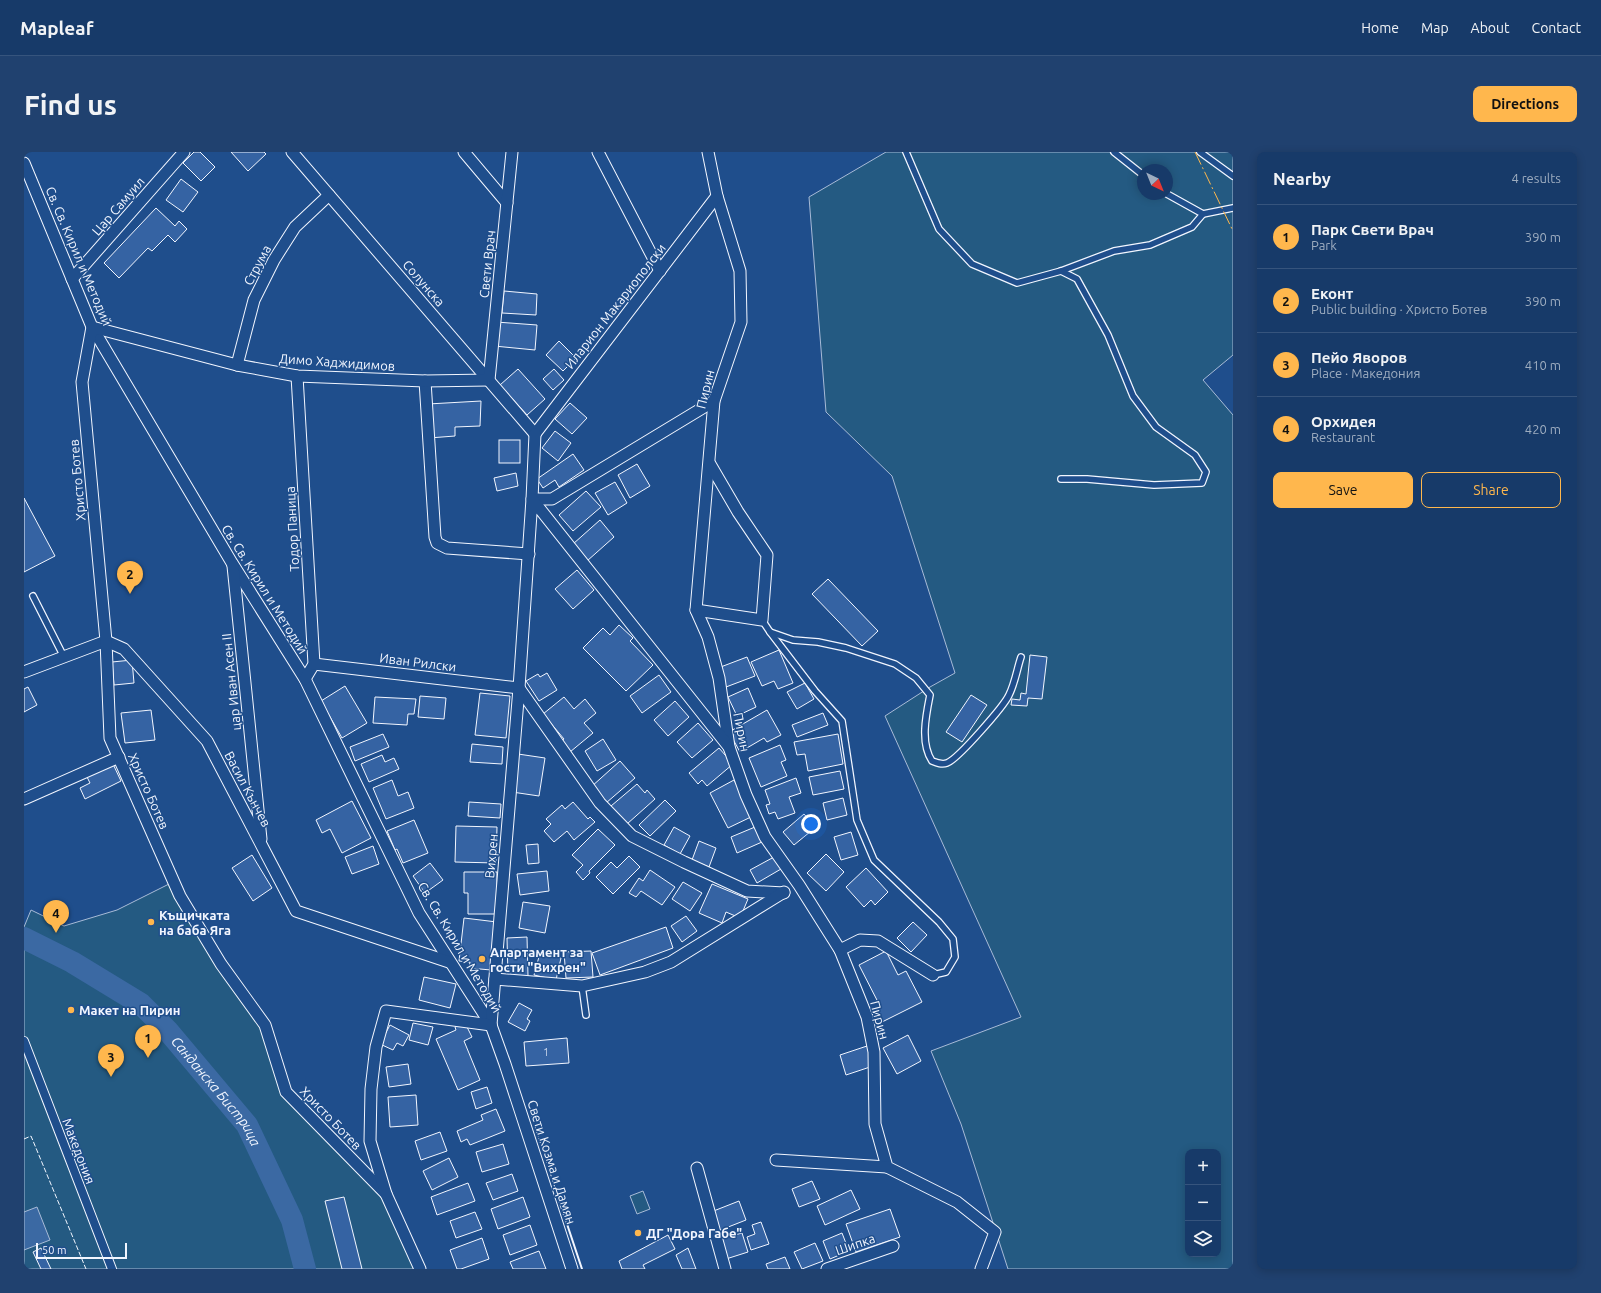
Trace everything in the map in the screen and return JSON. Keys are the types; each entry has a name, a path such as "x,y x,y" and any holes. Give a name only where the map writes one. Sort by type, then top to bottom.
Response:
{"street":[{"name":"Цар Самуил","path":"72,279 184,152"},
{"name":"Солунска","path":"292,152 535,434"},
{"path":"464,152 507,203"},
{"name":"Свети Врач","path":"489,380 512,152"},
{"path":"598,152 660,271"},
{"name":"Пирин","path":"708,152 717,196 740,272 741,322 714,402 710,464 696,610 708,637 719,678 729,748 746,795 765,837 799,885 840,950 867,1017 874,1052 875,1124 887,1167"},
{"name":"Св. Св. Кирил и Методий","path":"24,163 92,327 232,563 304,679 419,913 449,962 491,1025"},
{"name":"Струма","path":"236,365 254,300 274,260 295,227 329,195"},
{"name":"Иларион Макариополски","path":"535,434 717,196"},
{"name":"Димо Хаджидимов","path":"92,327 236,365 297,376 425,381 489,380"},
{"name":"Христо Ботев","path":"92,327 82,382 106,640 110,738 180,896 222,964 265,1025 286,1092 386,1194"},
{"name":"Тодор Паница","path":"297,376 314,664"},
{"path":"425,381 435,537 438,544 447,548 529,554"},
{"path":"532,499 552,499 714,402"},
{"name":"Вихрен","path":"491,1025 529,554 535,434"},
{"path":"696,610 762,620 767,555 738,512 710,464"},
{"path":"532,499 729,748"},
{"name":"цар Иван Асен II","path":"232,563 262,846"},
{"path":"24,672 106,640"},
{"name":"Васил Кънчев","path":"106,640 124,649 207,742 296,912 449,962"},
{"path":"304,679 314,664"},
{"name":"Иван Рилски","path":"314,664 519,688"},
{"path":"519,688 600,803 632,836 747,891 784,893"},
{"path":"24,799 119,757"},
{"path":"494,979 582,986 645,972 671,962 799,885"},
{"path":"840,950 860,940 878,941 933,975"},
{"path":"420,1269 386,1194 370,1141 371,1089 376,1047 386,1011 491,1025"},
{"name":"Свети Козма и Дамян","path":"491,1025 572,1269"},
{"name":"Македония","path":"24,1041 112,1269"},
{"path":"776,1160 887,1167 957,1202 995,1232 981,1269"},
{"path":"697,1168 725,1269"},
{"name":"Шипка","path":"827,1269 893,1246"}],"lane":[{"path":"906,152 939,229 972,264 1016,283 1061,271 1114,251 1150,245 1192,227 1203,214 1233,208"},
{"path":"1114,152 1137,171"},
{"path":"1200,152 1233,176"},
{"path":"1173,197 1203,214"},
{"path":"1061,271 1077,279 1108,335 1133,396 1151,421 1156,427 1195,455 1206,472 1202,483 1161,485 1062,479"},
{"path":"33,596 64,657"},
{"path":"762,620 815,691 842,722 857,820 874,860 938,922 952,939 955,957 946,972 933,975"},
{"path":"770,632 793,640 818,642 860,652 895,664 916,678 930,695 925,723 927,754 932,761 942,764 948,763 956,757 984,727 1009,696 1021,657"},
{"path":"582,986 586,1015"}],"shaded area":[{"path":"886,152 1233,152 1233,355 1203,380 1233,415 1233,1269 1008,1269 961,1124 931,1051 1021,1017 885,716 955,673 892,476 826,412 809,197"},
{"path":"169,884 204,943 261,1021 284,1094 386,1200 414,1269 24,1269 24,927 31,910 64,926 117,910"},
{"path":"643,1191 650,1209 637,1214 630,1196"},
{"path":"37,1207 50,1240 24,1250 24,1212"}],"building":[{"path":"194,152 200,152 215,167 201,181 183,163"},
{"path":"231,152 264,152 266,154 248,171"},
{"path":"181,179 198,192 183,212 166,200"},
{"path":"156,208 175,226 179,221 187,229 175,242 168,235 152,251 148,248 119,278 104,263"},
{"path":"504,291 537,294 536,315 502,313"},
{"path":"496,322 537,325 535,350 494,346"},
{"path":"559,341 576,358 563,371 546,355"},
{"path":"518,369 545,399 527,415 500,385"},
{"path":"554,369 564,380 553,390 543,379"},
{"path":"481,401 480,426 455,427 455,436 429,438 428,404"},
{"path":"570,403 587,418 572,434 555,419"},
{"path":"555,431 571,443 558,461 542,448"},
{"path":"499,440 520,440 520,463 499,463"},
{"path":"573,454 584,470 559,487 555,480 543,488 537,479"},
{"path":"637,464 650,486 630,498 618,475"},
{"path":"516,473 518,486 497,491 494,478"},
{"path":"615,482 627,503 608,515 595,493"},
{"path":"586,491 601,507 573,531 559,515"},
{"path":"24,498 55,556 24,572"},
{"path":"600,520 614,537 587,561 573,544"},
{"path":"577,570 594,590 573,609 555,589"},
{"path":"828,579 878,631 862,646 812,594"},
{"path":"619,625 633,638 630,641 653,665 626,691 583,648 603,628 610,635"},
{"path":"779,650 793,683 778,689 774,681 762,686 751,662"},
{"path":"1030,655 1047,657 1042,699 1028,698 1027,706 1011,705 1012,699 1020,700 1021,693 1026,694"},
{"path":"747,657 755,676 726,687 718,668"},
{"path":"132,660 134,683 114,685 112,662"},
{"path":"547,673 557,690 539,701 526,681 538,674 540,677"},
{"path":"659,675 671,692 642,713 630,696"},
{"path":"805,683 814,699 797,709 787,692"},
{"path":"345,686 367,723 342,738 321,701"},
{"path":"28,687 37,705 24,712 24,689"},
{"path":"748,688 756,707 737,716 728,697"},
{"path":"480,693 510,696 506,738 475,735"},
{"path":"971,695 987,705 962,742 946,732"},
{"path":"420,696 446,698 444,719 418,717"},
{"path":"375,697 416,699 414,714 408,714 407,725 373,723"},
{"path":"564,697 574,709 585,699 596,713 584,723 593,733 570,752 561,741 564,739 543,714"},
{"path":"675,701 689,717 668,736 654,720"},
{"path":"151,710 155,740 125,743 121,713"},
{"path":"767,710 781,735 767,742 764,738 740,752 729,732"},
{"path":"823,713 828,725 797,737 792,725"},
{"path":"698,723 713,740 692,758 677,742"},
{"path":"383,734 389,747 355,761 350,747"},
{"path":"838,734 843,764 808,771 805,754 797,755 794,742"},
{"path":"603,739 616,760 597,771 585,751"},
{"path":"472,744 503,747 502,764 470,762"},
{"path":"780,745 786,760 781,762 787,776 761,787 749,758"},
{"path":"719,748 733,764 707,786 702,780 698,784 689,773"},
{"path":"518,754 545,758 539,796 512,792"},
{"path":"382,755 385,762 394,758 399,769 369,782 361,764"},
{"path":"620,761 635,778 606,803 591,787"},
{"path":"113,764 121,781 85,799 80,788 90,783 87,777"},
{"path":"840,771 844,789 813,795 809,777"},
{"path":"796,778 801,793 789,797 795,813 778,819 775,812 769,814 766,805 770,804 765,790"},
{"path":"392,780 398,796 408,792 414,808 386,819 373,788"},
{"path":"734,780 753,816 728,828 710,793"},
{"path":"637,784 645,793 647,790 655,799 627,824 611,806"},
{"path":"843,798 847,815 827,820 823,803"},
{"path":"665,800 676,811 650,836 639,825"},
{"path":"352,801 371,838 342,853 330,829 322,833 316,820"},
{"path":"469,802 501,804 500,818 468,816"},
{"path":"573,802 588,819 590,817 595,822 574,840 567,831 554,842 544,831 551,824 546,819 562,805 565,809"},
{"path":"804,814 816,827 794,845 783,832"},
{"path":"414,820 428,853 403,863 397,849 395,850 387,831"},
{"path":"456,826 497,827 496,863 455,862"},
{"path":"674,827 690,836 680,854 664,845"},
{"path":"755,827 762,842 737,853 731,837"},
{"path":"598,829 615,845 589,871 590,873 583,880 576,872 583,865 572,855"},
{"path":"851,832 858,855 841,860 834,837"},
{"path":"699,841 716,848 709,867 692,860"},
{"path":"538,844 539,863 528,864 526,845"},
{"path":"373,846 379,864 352,874 345,857"},
{"path":"826,854 844,872 826,891 807,873"},
{"path":"252,855 272,888 253,901 232,868"},
{"path":"629,856 640,867 613,894 596,877 611,862 617,868"},
{"path":"774,857 781,869 757,883 750,870"},
{"path":"430,863 443,880 425,893 413,876"},
{"path":"866,868 888,892 875,905 871,900 864,907 846,887"},
{"path":"650,870 675,887 662,905 641,891 636,897 629,893 639,878 643,881"},
{"path":"547,871 549,891 520,895 517,874"},
{"path":"464,872 497,872 497,914 468,914 468,893 464,893"},
{"path":"683,882 702,893 690,911 672,899"},
{"path":"712,884 748,899 740,918 726,912 722,923 699,913"},
{"path":"523,902 550,906 545,933 519,928"},
{"path":"686,916 697,931 682,942 671,926"},
{"path":"464,918 497,922 491,970 469,968 470,962 459,961"},
{"path":"913,922 927,935 911,952 897,938"},
{"path":"666,927 673,948 600,975 592,953"},
{"path":"527,937 528,976 508,976 507,938"},
{"path":"591,951 593,977 566,978 564,952"},
{"path":"886,951 898,975 906,971 922,1002 882,1022 875,1009 880,1006 859,965"},
{"path":"540,953 561,958 556,980 534,975"},
{"path":"424,977 456,984 450,1008 419,1000"},
{"path":"519,1003 532,1010 527,1019 530,1021 525,1031 508,1022"},
{"path":"413,1023 433,1027 428,1045 409,1040"},
{"path":"465,1023 472,1037 464,1041 480,1080 458,1090 436,1039 456,1030 455,1027"},
{"path":"390,1025 409,1035 403,1046 397,1043 393,1050 380,1044"},
{"path":"908,1035 921,1061 897,1074 883,1048"},
{"path":"567,1038 569,1063 526,1066 524,1042"},
{"path":"867,1046 873,1066 846,1075 840,1055"},
{"path":"408,1064 411,1084 389,1087 386,1067"},
{"path":"487,1087 492,1103 476,1109 471,1092"},
{"path":"416,1095 418,1125 390,1127 388,1097"},
{"path":"496,1109 505,1131 470,1145 467,1139 461,1142 457,1131 483,1120 481,1115"},
{"path":"440,1132 447,1151 421,1160 415,1141"},
{"path":"503,1144 509,1164 482,1172 476,1152"},
{"path":"449,1158 458,1177 432,1190 423,1171"},
{"path":"512,1174 518,1191 493,1200 486,1183"},
{"path":"812,1181 820,1199 799,1207 792,1189"},
{"path":"468,1183 475,1201 437,1215 431,1197"},
{"path":"851,1190 860,1209 825,1225 817,1206"},
{"path":"344,1197 362,1269 342,1269 325,1201"},
{"path":"523,1197 530,1217 498,1229 491,1209"},
{"path":"739,1201 746,1220 718,1231 711,1212"},
{"path":"890,1209 900,1237 856,1252 846,1224"},
{"path":"475,1212 482,1229 456,1238 450,1221"},
{"path":"761,1222 769,1244 751,1250 747,1237 755,1234 752,1225"},
{"path":"530,1225 537,1245 510,1255 503,1235"},
{"path":"742,1233 748,1252 726,1259 720,1239"},
{"path":"842,1233 849,1251 830,1259 823,1241"},
{"path":"668,1235 675,1249 643,1265 645,1269 622,1269 619,1261"},
{"path":"482,1238 489,1259 457,1269 450,1250"},
{"path":"815,1243 823,1261 802,1269 794,1252"},
{"path":"41,1248 51,1269 41,1269 33,1252"},
{"path":"688,1248 696,1269 682,1269 676,1255"},
{"path":"539,1251 546,1269 513,1269 510,1262"},
{"path":"785,1257 790,1269 768,1269 766,1264"}],"waterway":[{"name":"Санданска Бистрица","path":"24,938 72,962 141,1004 168,1031 247,1125 292,1220 305,1269"}],"fence":[{"path":"528,1105 558,1197"},
{"path":"24,1139 31,1136 86,1269"}],"wall":[{"path":"558,1197 582,1269"}],"power":[{"path":"1195,152 1233,231"}],"place":[{"name":"Еконт","path":"130,594"},
{"name":"Къщичката на баба Яга","path":"151,922"},
{"name":"Орхидея","path":"56,933"},
{"name":"Апартамент за гости \"Вихрен\"","path":"482,959"},
{"name":"Макет на Пирин","path":"71,1010"},
{"name":"Парк Свети Врач","path":"148,1058"},
{"name":"Пейо Яворов","path":"111,1077"},
{"name":"ДГ \"Дора Габе\"","path":"638,1233"}]}
